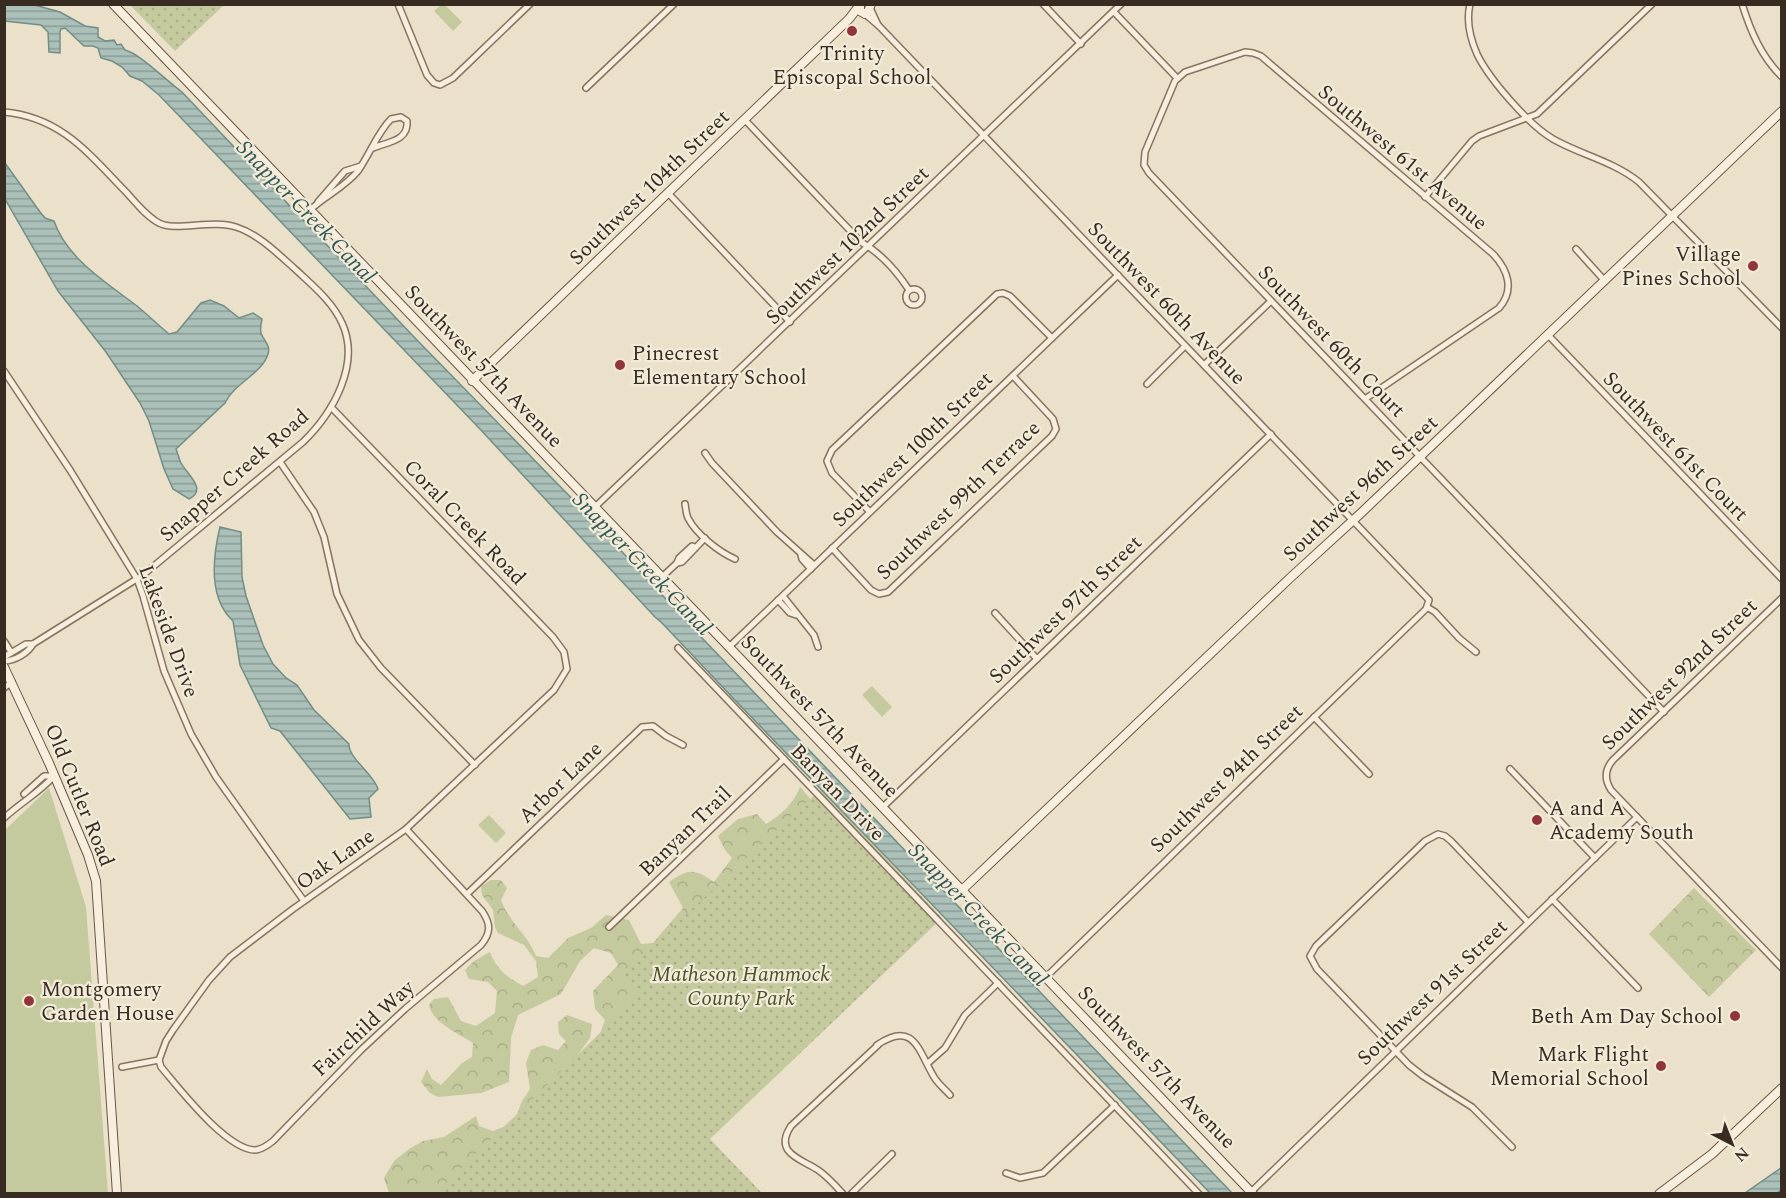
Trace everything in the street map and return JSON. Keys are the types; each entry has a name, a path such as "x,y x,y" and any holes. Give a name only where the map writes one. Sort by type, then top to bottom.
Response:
{"main road":[{"name":"Southwest 57th Avenue","path":"113,4 1252,1193"},
{"name":"Southwest 104th Street","path":"472,381 849,19 864,8"},
{"name":"Southwest 96th Street","path":"962,890 1782,111"},
{"name":"Old Cutler Road","path":"4,667 88,855 96,882 117,1194"},
{"path":"1659,1194 1713,1154 1782,1088"}],"street":[{"path":"398,4 427,75 434,83 440,85 453,78 530,4"},
{"path":"586,88 674,4"},
{"path":"1043,4 1081,44"},
{"name":"Southwest 102nd Street","path":"594,508 1121,4"},
{"path":"1470,4 1468,25 1478,54 1528,118 1544,133 1562,144 1622,169 1644,187 1782,328"},
{"path":"1425,197 1476,138 1537,114 1652,4"},
{"path":"1742,4 1759,47 1767,61 1782,77"},
{"name":"Southwest 60th Avenue","path":"864,8 1427,597 1428,605 1476,652"},
{"path":"1114,12 1178,78"},
{"name":"Southwest 61st Avenue","path":"1178,78 1185,72 1231,56 1245,52 1256,54 1501,263 1508,278 1507,294 1503,304 1365,399"},
{"name":"Southwest 60th Court","path":"1178,78 1171,88 1143,157 1144,165 1155,180 1664,712"},
{"name":"Snapper Creek Road","path":"4,112 37,118 64,132 158,223 172,226 221,224 246,231 270,248 330,303 341,320 348,346 348,365 331,407 311,434 137,579 33,644 29,650 11,661 4,659 11,652 26,644 33,644"},
{"path":"310,210 350,179 391,118 401,117 407,121 406,131 401,137 373,148"},
{"path":"745,120 861,242 886,260 909,290"},
{"path":"668,193 790,322"},
{"path":"1576,249 1604,280"},
{"name":"Southwest 100th Street","path":"729,647 1118,275"},
{"path":"870,512 832,472 827,461 830,453 841,442 992,298 1003,293 1010,296 1052,338"},
{"path":"1204,365 1271,301"},
{"name":"Southwest 61st Court","path":"1548,335 1782,579"},
{"path":"1147,384 1185,346"},
{"name":"Lakeside Drive","path":"4,371 70,470 137,579 167,680 191,734 216,777 304,901"},
{"name":"Southwest 99th Terrace","path":"832,548 871,590 879,594 891,590 1052,436 1056,426 1052,417 1013,376"},
{"name":"Coral Creek Road","path":"331,407 553,637 564,652 567,665"},
{"name":"Southwest 97th Street","path":"883,807 1271,434"},
{"path":"705,453 723,475 813,567"},
{"path":"280,462 314,512 324,537 337,594 359,640 381,668 474,765"},
{"path":"685,504 688,519 705,538 723,554 735,559"},
{"path":"662,577 677,563 682,562 705,538"},
{"path":"780,598 814,635 818,647"},
{"name":"Southwest 92nd Street","path":"1637,817 1609,786 1606,777 1613,760 1782,598"},
{"name":"Southwest 94th Street","path":"1046,977 1428,605"},
{"path":"995,613 1037,659"},
{"path":"4,641 11,652"},
{"name":"Banyan Drive","path":"678,648 1199,1194"},
{"name":"Oak Lane","path":"159,1060 173,1030 218,969 239,949 406,829 554,690 565,674 567,665"},
{"path":"4,688 12,682"},
{"path":"1314,717 1369,774"},
{"name":"Arbor Lane","path":"467,894 642,727 653,726 683,745"},
{"name":"Banyan Trail","path":"609,927 784,759"},
{"path":"1510,769 1596,858"},
{"path":"14,809 19,799 44,776 54,776"},
{"path":"4,818 25,803 54,776"},
{"path":"1637,817 1782,968"},
{"name":"Southwest 91st Street","path":"1252,1193 1637,817"},
{"path":"406,829 467,894"},
{"path":"1512,1147 1472,1107 1418,1073 1317,969 1310,956 1316,946 1425,841 1438,834 1451,841 1528,922"},
{"name":"Fairchild Way","path":"159,1060 161,1067 211,1123 239,1144 257,1150 273,1141 361,1050 405,1009 481,945 490,929 485,914 467,894"},
{"path":"1552,899 1638,988"},
{"path":"928,1063 945,1048 964,1015 998,983"},
{"path":"843,1194 826,1176 794,1158 786,1144 786,1134 791,1126 865,1058 867,1053 895,1035 907,1038 918,1044 936,1080 950,1095"},
{"path":"122,1067 159,1060"},
{"path":"1006,1173 1020,1178 1042,1173 1115,1105"},
{"path":"851,1194 892,1154"}],"green space":[{"path":"130,5 224,5 175,51"},
{"path":"441,5 445,5 462,22 453,31 434,11"},
{"path":"872,686 892,707 882,717 862,695"},
{"path":"800,787 823,813 496,1193 389,1193 384,1178 394,1161 423,1141 444,1137 476,1116 479,1126 493,1131 514,1123 522,1101 530,1089 526,1063 531,1050 543,1045 558,1050 566,1041 559,1034 558,1022 567,1015 592,1024 590,1038 571,1064 597,1042 605,1020 595,1009 593,991 618,965 611,953 594,948 580,961 561,994 518,1015 511,1038 509,1082 481,1093 438,1097 430,1093 421,1082 427,1069 432,1079 441,1085 462,1063 472,1057 473,1043 435,1017 429,1005 434,999 448,997 461,1021 476,1026 495,1013 497,991 488,982 469,979 465,970 474,961 490,952 503,972 523,986 538,977 536,961 524,945 498,933 493,910 482,895 481,886 491,880 501,880 507,888 501,900 504,908 533,948 536,956 548,958 568,938 591,928 606,915 629,920 641,944 653,943 683,908 669,882 682,874 692,872 714,882 732,858 718,836 738,819 757,814 766,824 786,808"},
{"path":"49,788 86,907 108,1193 5,1194 5,830"},
{"name":"Matheson Hammock County Park","path":"821,789 942,918 710,1139 762,1193 435,1194 641,993 623,973"},
{"path":"489,815 506,833 496,843 478,825"},
{"path":"1694,888 1756,950 1709,997 1649,934"}],"water":[{"path":"31,4 60,12 85,26 98,28 98,37 105,41 114,40 117,45 121,44 125,50 145,62 182,92 414,337 586,513 704,640 1232,1193 1210,1193 655,617 479,428 159,95 142,81 130,76 122,67 101,58 98,48 84,46 65,28 60,32 60,53 49,52 48,32 41,25 5,21 5,5"},
{"path":"5,163 45,218 54,221 60,235 78,259 169,334 177,332 201,303 210,300 224,306 239,318 253,313 262,319 261,333 268,345 265,361 176,449 181,463 196,487 197,491 189,499 173,489 164,469 149,421 140,403 106,352 58,291 5,199"},
{"path":"220,527 241,532 242,577 246,596 263,645 273,664 286,678 297,685 314,710 349,744 353,755 376,783 378,789 369,798 371,817 350,819 280,731 271,728 240,665 233,621 219,601 214,563"},
{"path":"1781,1168 1781,1190 1777,1193 1745,1193"}],"place":[{"name":"Trinity Episcopal School","path":"852,31"},
{"name":"Village Pines School","path":"1753,266"},
{"name":"Pinecrest Elementary School","path":"620,365"},
{"name":"A and A Academy South","path":"1537,820"},
{"name":"Montgomery Garden House","path":"29,1001"},
{"name":"Beth Am Day School","path":"1735,1016"},
{"name":"Mark Flight Memorial School","path":"1661,1066"}],"water label":[{"name":"Snapper Creek Canal","path":"307,211"},
{"name":"Snapper Creek Canal","path":"643,563"},
{"name":"Snapper Creek Canal","path":"979,914"}]}
